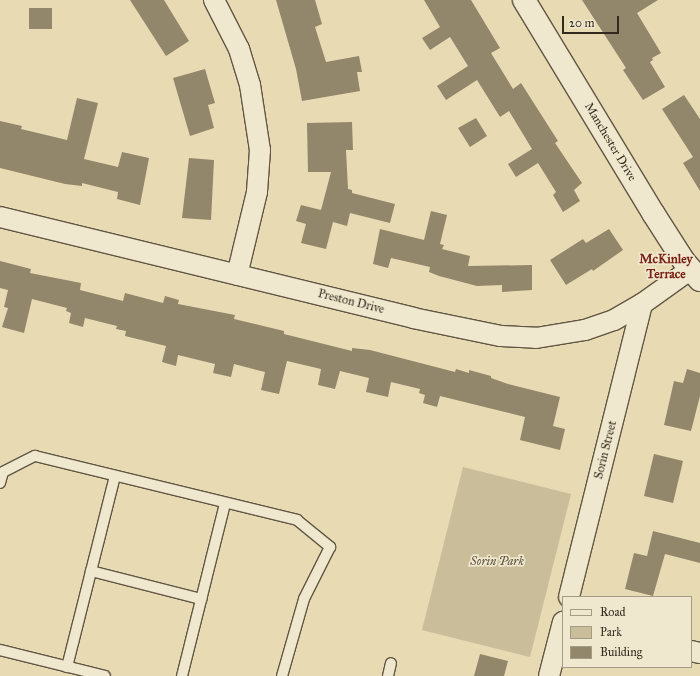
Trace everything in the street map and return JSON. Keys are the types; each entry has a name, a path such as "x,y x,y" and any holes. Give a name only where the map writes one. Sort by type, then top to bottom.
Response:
{"street":[{"path":"214,0 239,49 250,85 260,150 253,211 237,275"},
{"name":"Manchester Drive","path":"524,0 653,213 695,275"},
{"name":"Preston Drive","path":"0,217 413,318 501,336 536,338 585,330 614,320 695,275"},
{"name":"Sorin Street","path":"569,596 642,304"},
{"path":"549,676 562,626"}],"lane":[{"path":"0,482 3,472 35,456 297,520 330,547 304,599 282,676"},
{"path":"67,667 115,476"},
{"path":"182,676 225,503"},
{"path":"91,571 201,599"},
{"path":"0,650 105,676"},
{"path":"388,676 391,663"}],"green space":[{"name":"Sorin Park","path":"463,467 571,494 530,657 422,630"}],"building":[{"path":"130,0 164,0 189,41 166,56"},
{"path":"276,0 315,0 322,24 315,27 326,62 359,56 362,72 357,72 360,91 302,101 296,69"},
{"path":"424,0 471,0 500,48 491,53 513,89 521,83 558,141 555,143 582,183 574,190 580,201 563,212 553,195 556,192 538,163 516,177 508,164 532,149 509,111 500,117 477,80 446,100 437,86 468,66 450,37 430,50 422,38 440,27"},
{"path":"582,0 658,0 637,13 661,53 652,58 653,60 650,62 665,87 643,100 623,70 626,68"},
{"path":"29,8 52,8 52,29 29,29"},
{"path":"205,69 215,103 208,105 214,128 190,136 173,78"},
{"path":"684,95 700,119 700,191 683,163 693,157 662,109"},
{"path":"77,98 98,103 84,159 118,167 122,152 149,158 140,205 117,199 118,192 82,183 82,186 65,184 0,168 0,121 22,126 21,129 67,140"},
{"path":"476,118 487,136 470,147 458,128"},
{"path":"352,122 353,150 346,150 348,189 352,190 352,193 395,204 390,223 350,213 347,226 333,222 326,249 301,243 306,224 296,221 301,205 321,210 331,172 308,172 307,123"},
{"path":"189,158 214,160 211,220 182,218"},
{"path":"431,211 447,215 440,244 444,245 442,249 470,256 468,266 532,265 532,290 502,292 502,285 477,286 429,272 430,267 391,258 388,268 373,264 380,229 424,240"},
{"path":"609,229 623,250 593,271 592,269 566,285 550,260 583,239 586,243"},
{"path":"0,261 31,269 30,273 81,283 80,290 123,301 125,293 163,303 165,296 179,300 178,304 235,315 234,319 284,331 284,334 352,351 352,348 370,350 455,372 456,369 469,373 469,370 491,376 491,378 508,384 560,397 553,426 565,429 560,450 520,440 525,417 440,396 437,407 423,403 425,395 419,393 420,389 391,382 388,397 366,392 369,378 340,371 335,389 318,385 321,369 287,361 279,394 261,390 265,372 234,364 231,377 213,373 215,364 178,355 176,366 162,362 166,346 125,336 126,331 116,329 117,326 85,318 83,327 69,323 71,313 66,311 67,308 32,299 24,333 2,327 8,308 4,307 8,290 0,288"},
{"path":"687,369 700,373 700,396 691,431 664,425 674,381 683,383"},
{"path":"654,454 683,461 673,503 644,496"},
{"path":"653,531 700,543 700,563 665,554 653,596 625,589 634,553 647,556"},
{"path":"480,654 508,661 504,676 474,676"}],"district":[{"name":"McKinley Terrace","path":"666,268"}]}
